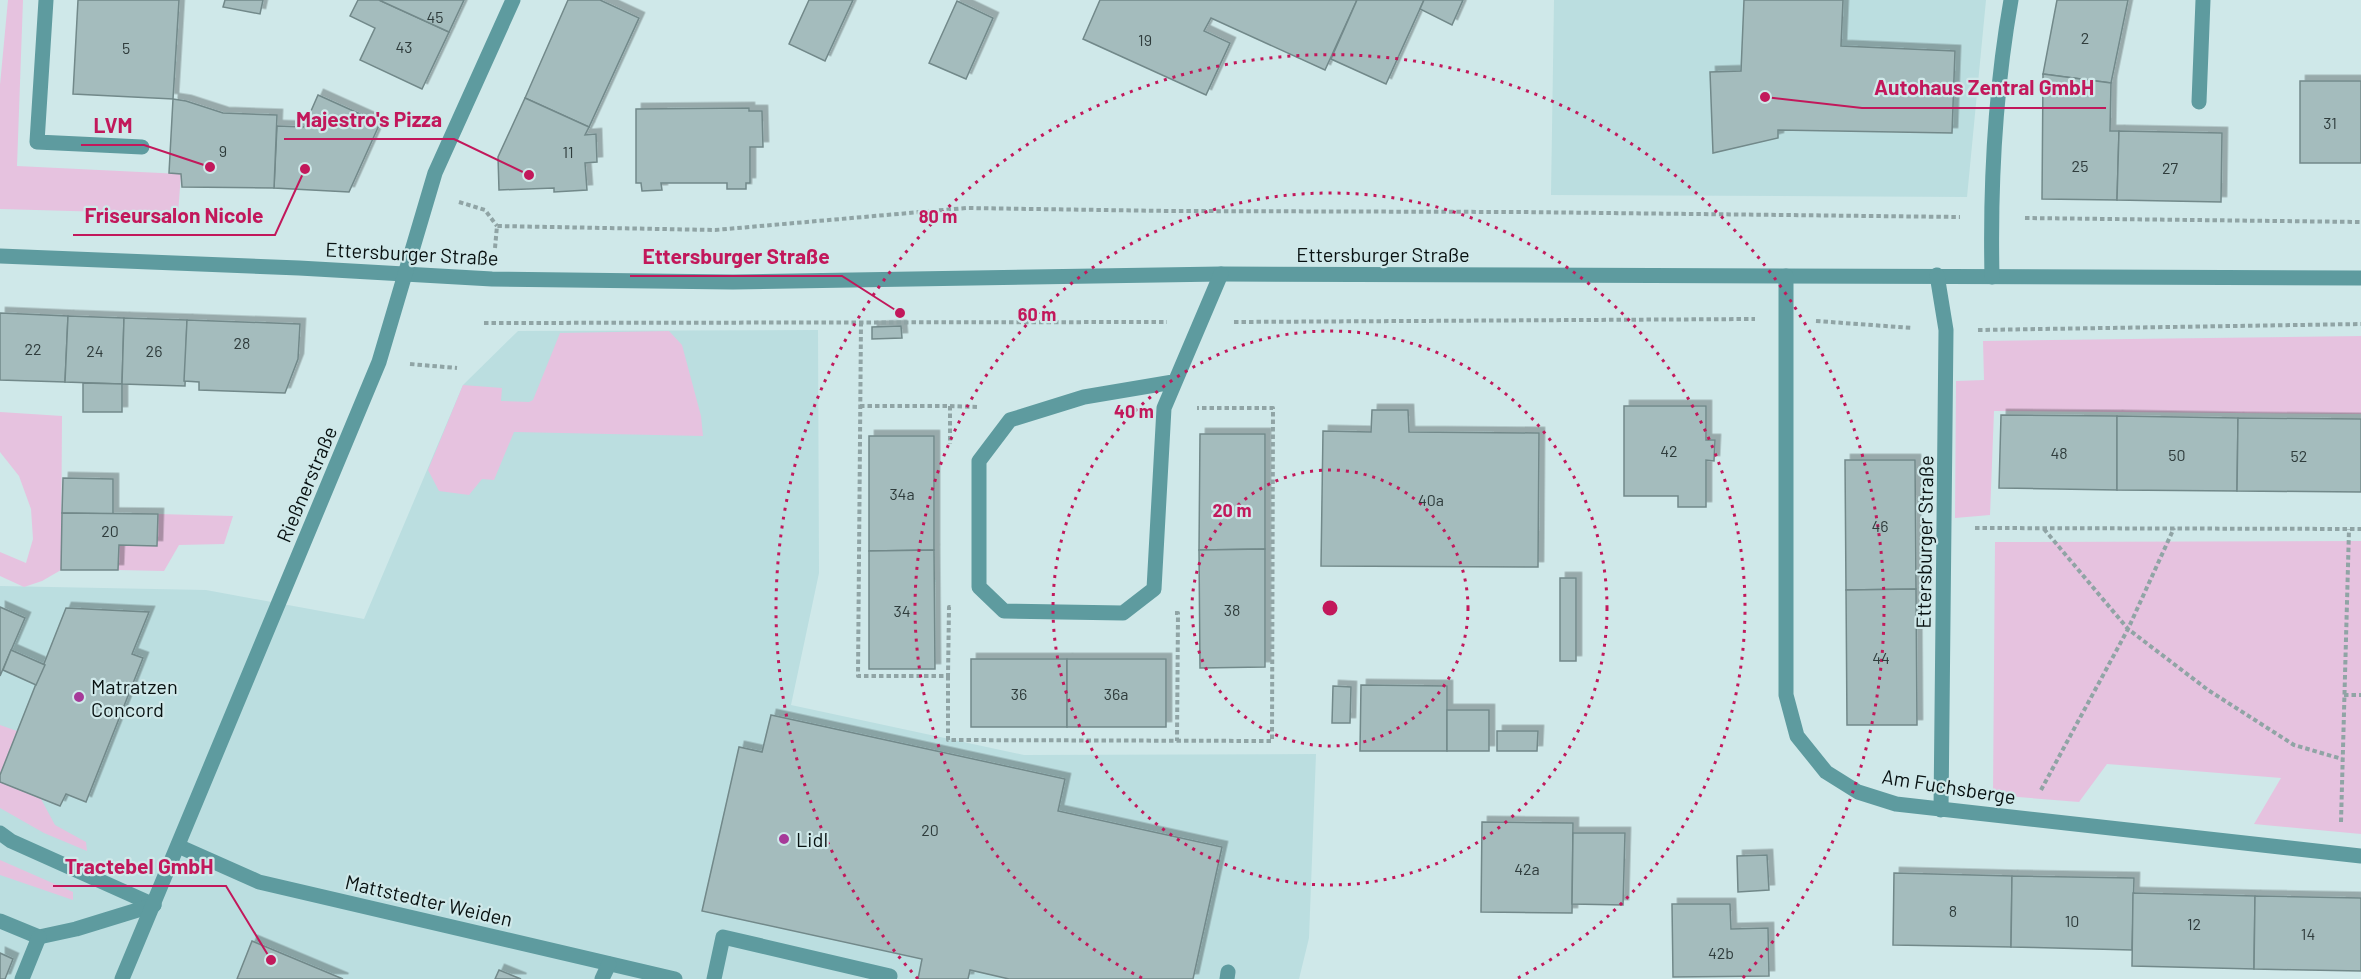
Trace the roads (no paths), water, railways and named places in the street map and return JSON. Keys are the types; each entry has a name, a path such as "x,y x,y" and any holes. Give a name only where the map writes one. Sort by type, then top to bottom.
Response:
{"street":[{"path":"46,0 37,142 142,147"},
{"name":"Rießnerstraße","path":"122,979 379,362 435,173 513,0"},
{"path":"1992,277 1990,218 1997,101 2012,0"},
{"path":"2199,102 2203,0"},
{"name":"Ettersburger Straße","path":"0,256 406,273 492,279 733,282 1221,274 2361,278"},
{"path":"1173,382 1083,397 1010,420 979,461 979,587 1004,611 1123,613 1154,589 1164,408 1173,382 1221,274"},
{"name":"Ettersburger Straße","path":"1938,275 1946,330 1941,810"},
{"name":"Am Fuchsberge","path":"1785,276 1786,695 1797,736 1827,772 1858,792 1896,804 2361,856"},
{"path":"0,833 11,841 154,905"},
{"name":"Mattstedter Weiden","path":"178,846 259,882 675,979"},
{"path":"0,921 39,937 76,929 154,905"},
{"path":"22,979 39,937"},
{"path":"714,979 723,937 890,976"},
{"path":"602,979 609,963"}],"place":[{"name":"Autohaus Zentral GmbH","path":"1765,97"},
{"name":"LVM","path":"210,167"},
{"name":"Friseursalon Nicole","path":"305,169"},
{"name":"Majestro's Pizza","path":"529,175"},
{"name":"Ettersburger Straße","path":"900,313"},
{"name":"Matratzen Concord","path":"79,697"},
{"name":"Lidl","path":"784,839"},
{"name":"Tractebel GmbH","path":"271,960"}]}
